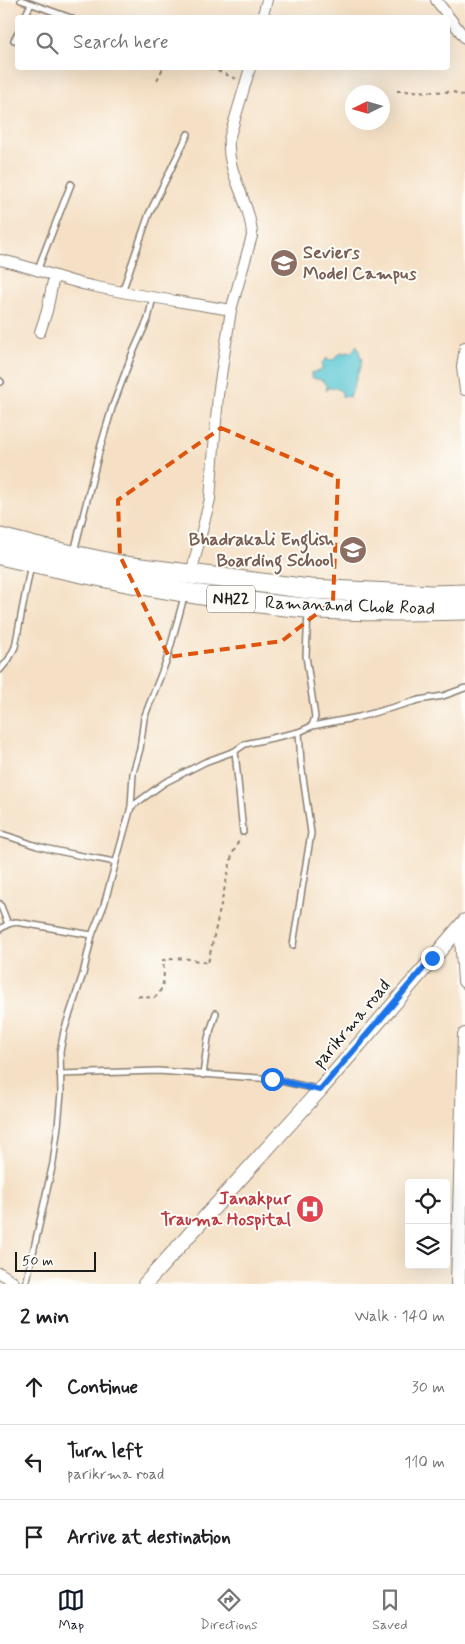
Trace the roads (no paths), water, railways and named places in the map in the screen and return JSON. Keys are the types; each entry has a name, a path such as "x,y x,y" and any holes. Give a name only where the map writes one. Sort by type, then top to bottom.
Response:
{"highway":[{"name":"Ramanand Chok Road","path":"0,538 125,566 191,574 310,588 432,595 465,594"},
{"name":"Ramanand Chok Road","path":"0,555 96,576 254,602 308,608 411,612 465,610"}],"street":[{"path":"263,15 267,0"},
{"path":"436,0 447,15"},
{"path":"450,18 465,38"},
{"path":"191,574 210,500 218,395 231,310 252,236 252,224 248,209 236,179 228,150 229,139 249,70"},
{"path":"0,260 16,263 90,286 231,310"},
{"path":"40,332 47,311 54,276"},
{"path":"465,347 462,367 465,390"},
{"name":"parikrma road","path":"145,1284 320,1090 465,921"},
{"path":"465,929 462,938 465,981"},
{"path":"458,1284 465,1035"},
{"path":"0,1273 15,1284"}],"lane":[{"path":"21,0 62,15"},
{"path":"26,15 31,4"},
{"path":"122,292 149,214 188,134"},
{"path":"37,271 72,184"},
{"path":"73,555 98,452 112,408 131,357 148,319 154,298"},
{"path":"0,670 9,659 15,647 31,562"},
{"path":"26,1284 57,1136 61,1093 60,1052 64,1031 83,974 92,935 104,905 131,807 133,772 140,749 144,718 167,659 185,592"},
{"path":"308,608 306,656 315,709 312,726"},
{"path":"131,807 164,783 205,762 235,751 245,744 299,732 312,726 359,717 419,700 442,696 465,688"},
{"path":"293,945 311,833 301,763 299,732"},
{"path":"235,751 243,832"},
{"path":"0,834 15,837 36,846 82,857 115,862"},
{"path":"0,904 8,924"},
{"path":"0,929 16,922 92,935"},
{"path":"203,1075 208,1038 216,1013"},
{"path":"60,1074 158,1071 272,1079 320,1090"}],"water":[{"path":"357,345 362,361 350,397 342,396 342,392 336,388 328,387 326,391 326,385 322,380 312,378 311,373 322,370 322,363 326,359 333,360 341,353 352,352"}],"place":[{"name":"Seviers Model Campus","path":"284,263"},
{"name":"Bhadrakali English Boarding School","path":"353,550"},
{"name":"Janakpur Trauma Hospital","path":"310,1209"}]}
